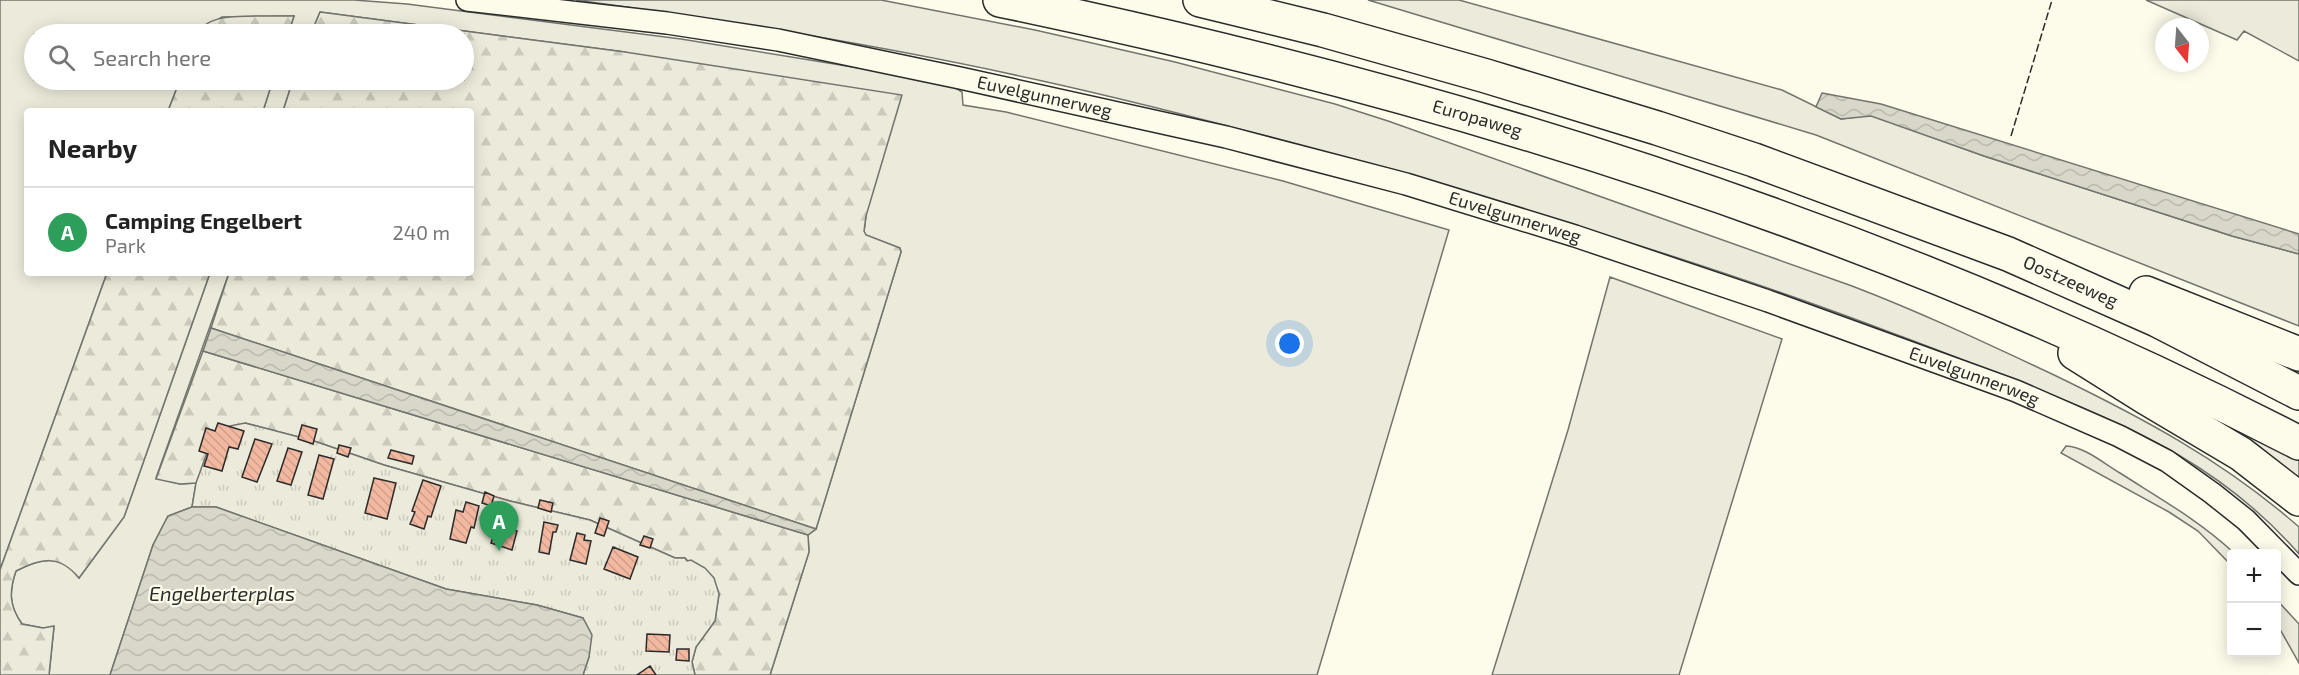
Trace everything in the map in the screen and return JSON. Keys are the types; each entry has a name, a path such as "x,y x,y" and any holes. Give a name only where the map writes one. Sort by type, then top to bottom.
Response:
{"highway":[{"name":"Europaweg","path":"1000,0 1211,48 1378,91 1530,135 1659,175 1943,278"},
{"path":"1200,0 1323,30 1657,128 1754,160 1833,191 1991,237 2135,288 2299,354"},
{"name":"Oostzeeweg","path":"1833,191 2008,254 2157,320 2299,393"},
{"path":"1943,278 2090,341 2226,405 2299,443"},
{"path":"1943,278 2053,340 2145,398 2241,454 2299,499"}],"street":[{"name":"Euvelgunnerweg","path":"467,0 667,23 778,40 1226,137 1406,184 1632,255 1768,301 2005,387 2120,436 2167,461 2212,493 2246,520 2299,573"}],"green space":[{"path":"0,0 354,0 407,4 681,39 865,69 954,87 962,92 963,105 1006,112 1283,181 1449,230 1317,675 770,675 809,552 808,535 816,529 901,252 900,248 866,235 864,232 866,216 625,52 474,32 474,24 412,24 320,12 315,24 291,24 294,16 222,17 210,24 24,24 24,90 176,90 169,108 24,108 24,276 106,276 0,570"},
{"path":"576,0 881,0 1035,30 1175,62 1335,104 1388,121 1852,286 1978,339 2052,374 2181,442 2241,481 2299,527 2299,554 2271,524 2211,475 2145,437 2110,420 2037,389 1835,312 1604,234 1331,154 1087,91 865,45"},
{"path":"1368,0 1459,0 1782,90 1841,119 1871,115 1984,156 2232,236 2299,254 2299,326 1816,135"},
{"path":"2146,0 2299,0 2299,61 2244,31 2237,40 2209,28 2209,18 2187,18"},
{"path":"320,12 412,24 315,24"},
{"path":"294,16 291,24 207,24 231,17"},
{"path":"474,32 625,52 902,95 866,216 864,231 866,235 900,248 901,252 816,529 211,328 228,276 474,276 474,108 284,108 290,90 474,90"},
{"path":"176,90 270,90 264,108 169,108"},
{"path":"270,90 290,90 284,108 264,108"},
{"path":"106,276 209,276 124,517 79,578 64,565 50,561 34,563 16,571 12,585 12,598 15,611 22,624 43,628 54,626 49,675 0,675 0,570"},
{"path":"209,276 228,276 156,478 180,484 196,483 192,507 168,516 153,545 110,675 49,675 54,627 43,628 22,624 15,611 12,598 12,585 16,571 49,560 69,567 79,578 124,517"},
{"path":"1610,277 1782,339 1679,675 1492,675 1568,430"},
{"path":"203,351 808,535 809,552 770,675 695,675 692,662 696,647 715,621 719,594 685,558 675,558 590,520 510,501 384,465 314,441 245,423 204,467 196,483 180,484 156,479"},
{"path":"2183,399 2299,458 2299,487"},
{"path":"245,423 314,441 384,465 510,501 590,520 675,558 691,560 705,568 714,578 719,594 715,621 696,647 692,662 695,675 583,675 589,657 583,618 537,605 446,589 216,507 192,507 196,483 212,439 218,438 230,426"},
{"path":"2066,446 2080,449 2164,501 2230,549 2227,549 2227,561 2198,531 2169,512 2061,453"},
{"path":"2281,604 2299,624 2299,663 2281,631"}],"water":[{"path":"1822,93 1881,104 2299,234 2299,254 2232,236 1984,156 1871,116 1841,119 1816,107"},
{"path":"211,328 816,529 808,535 203,351"},
{"name":"Engelberterplas","path":"192,507 216,507 446,589 537,605 583,618 592,635 589,657 583,675 110,675 153,545 168,516"}],"building":[{"path":"218,423 244,431 238,449 229,447 222,471 204,466 208,454 199,451 206,428 215,431"},
{"path":"302,425 317,429 313,444 298,439"},
{"path":"255,439 272,444 257,482 242,477"},
{"path":"339,445 351,448 348,457 337,453"},
{"path":"288,448 302,452 291,485 277,481"},
{"path":"391,450 414,456 412,464 388,458"},
{"path":"319,455 334,459 323,499 308,495"},
{"path":"374,478 396,483 387,519 365,513"},
{"path":"423,480 441,486 431,517 428,516 424,529 410,524"},
{"path":"485,492 494,496 491,506 482,503"},
{"path":"540,500 553,503 551,512 538,508"},
{"path":"466,502 479,506 474,528 471,527 466,543 450,539 456,510 463,512"},
{"path":"600,518 609,521 604,536 595,533"},
{"path":"544,522 558,525 556,532 553,532 549,554 539,552"},
{"path":"497,525 517,531 512,550 491,543"},
{"path":"577,533 585,535 584,540 591,541 586,564 570,560"},
{"path":"644,536 653,539 650,548 640,545"},
{"path":"613,547 638,557 630,579 604,569"},
{"path":"647,634 670,635 669,652 646,651"},
{"path":"677,649 689,649 689,661 676,660"},
{"path":"650,666 656,675 637,675"}],"fence":[{"path":"2011,136 2052,0"}],"place":[{"name":"Camping Engelbert","path":"499,551"}]}
